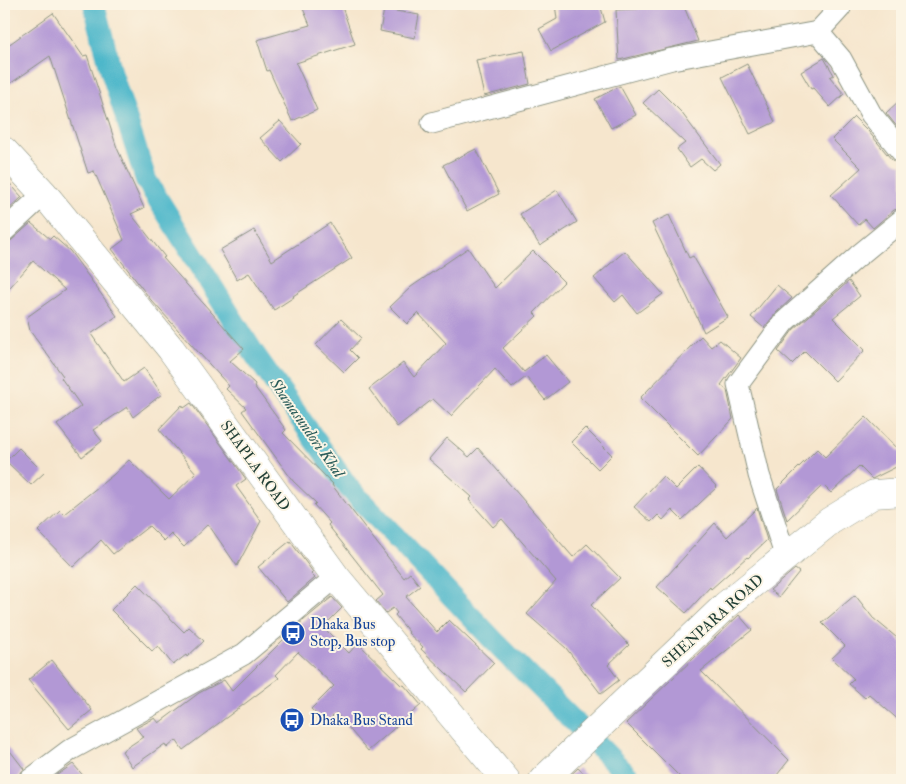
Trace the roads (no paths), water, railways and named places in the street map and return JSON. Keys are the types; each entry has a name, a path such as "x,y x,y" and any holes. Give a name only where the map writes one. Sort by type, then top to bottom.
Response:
{"street":[{"path":"432,123 672,59 818,32 840,8 839,4"},
{"path":"818,32 841,59 871,114 902,152"},
{"name":"SHAPLA ROAD","path":"4,151 44,194 171,349 336,577 506,780"},
{"path":"4,231 44,194"},
{"path":"786,558 759,475 738,384 784,322 858,256 902,220"},
{"name":"SHENPARA ROAD","path":"543,780 725,606 830,521 874,494 902,492"},
{"path":"30,780 70,750 244,654 336,577"}],"waterway":[{"name":"Shamasundori Khal","path":"94,4 112,74 146,180 253,352 349,488 495,642 632,780"}],"place":[{"name":"Dhaka Bus Stop, Bus stop","path":"293,633"},
{"name":"Dhaka Bus Stand","path":"292,720"}]}
